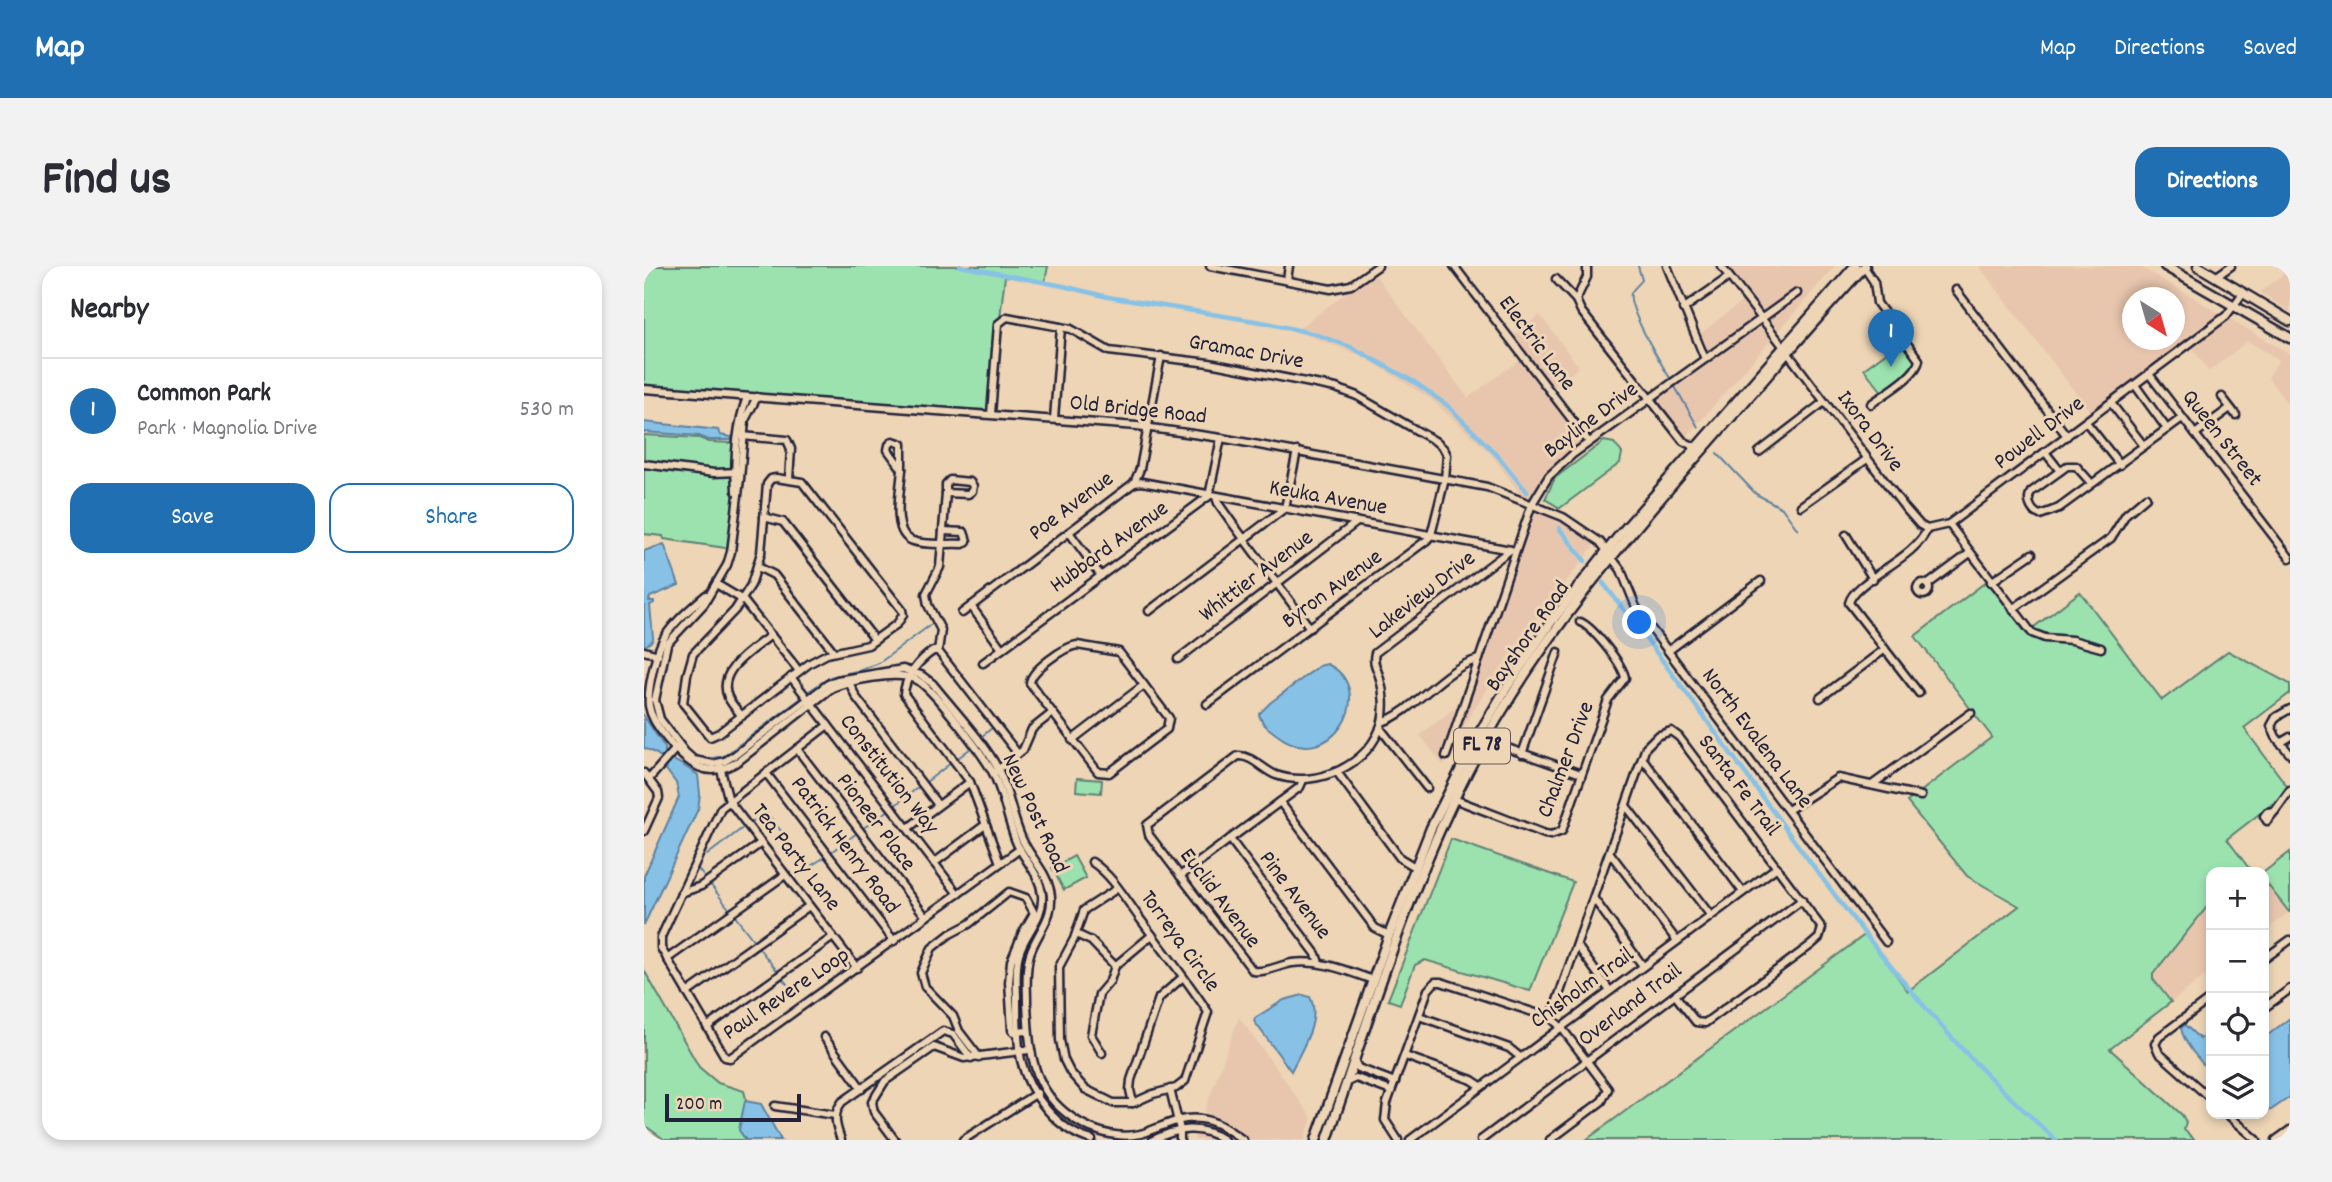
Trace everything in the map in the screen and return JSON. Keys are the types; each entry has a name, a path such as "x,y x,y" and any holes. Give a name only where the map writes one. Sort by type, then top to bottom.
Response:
{"main road":[{"path":"1785,349 1829,298 1829,293 1861,266"},
{"name":"Bayshore Road","path":"1327,1140 1417,884 1454,799 1516,688 1609,555 1695,447 1861,266"},
{"path":"2165,266 2290,338"},
{"path":"2198,266 2290,321"},
{"name":"Bayshore Road","path":"1316,1140 1414,869 1450,788 1477,737 1556,615 1724,425 1785,349"},
{"path":"1450,788 1454,799"},
{"path":"1414,869 1417,884"}],"street":[{"path":"1210,266 1325,288 1342,288 1356,282 1378,266"},
{"path":"1287,280 1289,266"},
{"name":"Electric Lane","path":"1454,266 1589,442"},
{"path":"1576,300 1587,277 1587,266"},
{"path":"1667,266 1705,359"},
{"name":"Ixora Drive","path":"1721,266 1867,459 1915,520 1927,529"},
{"path":"1861,266 1874,282 1877,303 1919,360 1912,374 1871,404"},
{"path":"2217,276 2231,266"},
{"path":"1684,309 1730,276"},
{"path":"1556,279 1576,300 1581,311 1683,441 1695,447"},
{"path":"1956,290 2067,436"},
{"name":"Bayline Drive","path":"1446,756 1513,551 1540,488 1553,471 1589,442 1797,293"},
{"name":"Powell Drive","path":"1927,529 1949,524 2086,422 2226,316 2243,293"},
{"name":"Gramac Drive","path":"990,414 998,324 1002,319 1020,319 1076,331 1109,351 1161,356 1346,391 1439,444 1447,455 1445,479"},
{"path":"1054,419 1061,327"},
{"name":"Poe Avenue","path":"962,613 1134,482 1140,469 1161,356"},
{"name":"Queen Street","path":"2149,374 2290,558"},
{"path":"2135,385 2167,429"},
{"name":"Old Bridge Road","path":"644,389 1147,427 1297,451 1492,489 1577,525 1600,542 1609,555"},
{"path":"747,397 739,416 737,506 731,552 724,571 704,604 670,639 661,656 650,691 650,708 656,723 693,765 708,769 740,760 810,701 849,680 912,674"},
{"path":"740,436 747,414 757,397"},
{"path":"2222,397 2236,415"},
{"path":"1759,452 1824,402"},
{"path":"2111,403 2144,446"},
{"path":"2195,434 2230,408"},
{"path":"2092,484 2073,465 2060,471 2030,494 2030,503 2036,514 2043,515 2054,511 2092,484 2120,464 2182,418"},
{"path":"2086,422 2120,464"},
{"path":"740,436 787,440 791,449 789,479"},
{"path":"1221,438 1213,496 1310,628"},
{"path":"1149,611 1285,508 1297,451"},
{"path":"2045,452 2060,471"},
{"path":"1801,506 1867,459"},
{"path":"644,464 714,473 738,472"},
{"path":"902,469 899,523 902,533 915,542 963,544 967,541 964,532 943,531"},
{"path":"771,479 789,479 798,480 806,486 902,610 901,620 862,647 834,652 816,660 715,736 710,737 686,708 683,698 694,654 743,600 758,567 767,484 771,479"},
{"path":"1431,535 1445,479"},
{"name":"Keuka Avenue","path":"1134,482 1513,551"},
{"path":"946,492 940,567 926,594 928,605 941,631 938,651 1018,754"},
{"name":"Hubbard Avenue","path":"983,663 1213,496"},
{"path":"2012,609 2112,538 2126,514 2146,497"},
{"path":"764,517 783,522 875,640"},
{"name":"Whittier Avenue","path":"1178,659 1357,522"},
{"path":"1949,524 2012,609 2038,637 2072,640 2101,648"},
{"path":"1919,693 1849,603 1853,594 1923,538 1927,529"},
{"path":"1069,532 1101,576"},
{"name":"Byron Avenue","path":"1206,704 1418,549 1431,535"},
{"path":"1846,535 1872,579"},
{"name":"Lakeview Drive","path":"1381,725 1382,688 1373,659 1375,653 1513,551"},
{"path":"1927,585 1969,553"},
{"path":"1992,582 2032,554"},
{"name":"North Evalena Lane","path":"1609,555 1626,580 1636,607 1886,942"},
{"path":"758,567 775,575 834,652"},
{"path":"1668,651 1761,581"},
{"path":"716,584 743,600 799,671"},
{"path":"971,606 1002,649"},
{"name":"Chalmer Drive","path":"1454,799 1542,833 1551,835 1562,831 1608,700 1625,678 1621,667 1591,629 1580,622"},
{"path":"742,716 728,696 727,679 732,668 771,635"},
{"path":"1071,646 1119,652 1144,685 1169,718 1167,729 1109,773 1103,774 1098,772 1051,714 1030,683 1030,678 1071,646"},
{"path":"1820,698 1885,649"},
{"path":"938,651 924,657 912,674 904,694 970,782 1000,863"},
{"path":"644,652 661,656"},
{"path":"1522,754 1558,652"},
{"path":"1180,876 1300,787 1303,780 1337,772 1359,757 1381,725 1463,664 1479,659"},
{"name":"New Post Road","path":"912,674 928,687 996,771 1022,848 1038,878 1042,900 1038,920 1018,956 1019,1051 1024,1072 1035,1093 1056,1119 1088,1139"},
{"name":"Constitution Way","path":"791,677 958,894"},
{"path":"849,680 856,698 938,804"},
{"path":"1072,740 1144,685"},
{"path":"2290,709 2276,717 2271,726 2290,754"},
{"path":"1872,785 1970,713"},
{"path":"996,771 1026,746 1032,729 1051,714"},
{"path":"729,801 828,725"},
{"path":"1381,725 1427,788"},
{"name":"Santa Fe Trail","path":"1549,1018 1578,947 1647,747 1653,739 1665,732 1675,733 1822,928 1819,938 1705,1023 1692,1018 1675,995"},
{"path":"2280,743 2290,737"},
{"path":"1485,740 1581,774"},
{"path":"644,831 659,798 658,792 646,776 677,746"},
{"name":"Pioneer Place","path":"797,749 926,917"},
{"name":"Euclid Avenue","path":"1303,780 1272,773 1249,758 1238,757 1147,825 1149,835 1254,971 1260,972 1291,963 1319,963"},
{"path":"1643,758 1743,892"},
{"name":"Tea Party Lane","path":"720,766 729,801 858,968"},
{"path":"1337,772 1400,858 1414,869"},
{"name":"Patrick Henry Road","path":"766,773 894,941"},
{"path":"1788,810 1838,778 1921,796"},
{"path":"908,828 970,782"},
{"path":"2275,811 2290,790"},
{"name":"Paul Revere Loop","path":"729,801 722,808 681,893 661,937 661,948 722,1054 730,1058 1022,848"},
{"path":"1280,802 1375,928 1389,935"},
{"path":"1627,807 1711,916"},
{"path":"934,863 985,825"},
{"name":"Pine Avenue","path":"1230,839 1316,954 1319,963 1373,981"},
{"path":"681,893 701,886 761,843"},
{"name":"New Post Road","path":"1022,848 1044,876 1051,898 1048,922 1028,959 1030,1050 1034,1068 1046,1091 1066,1114 1091,1129 1113,1135 1133,1136 1178,1119 1206,1120 1225,1127 1243,1140"},
{"path":"1610,853 1677,941"},
{"path":"1092,862 1106,873 1118,888"},
{"name":"Chisholm Trail","path":"1410,1140 1777,867"},
{"path":"667,959 785,875"},
{"name":"Torreya Circle","path":"1118,888 1208,1012 1185,1082 1133,1102 1113,1103 1095,1096 1077,1081 1064,1060 1060,1040 1059,967 1076,934 1084,910 1118,888"},
{"path":"975,1057 950,1013 925,987 921,973 933,948 1009,892 1026,898 1034,914 1011,961 1009,982 1012,1030 1028,1031"},
{"path":"1594,899 1643,966"},
{"name":"Overland Trail","path":"1481,1140 1802,900"},
{"path":"687,993 809,906"},
{"path":"1076,934 1091,941 1115,966"},
{"path":"1102,1054 1092,1040 1091,1030 1099,994 1110,981 1115,966 1152,935"},
{"path":"707,1027 833,937"},
{"path":"2269,955 2290,940"},
{"path":"1578,947 1610,991"},
{"path":"1133,1102 1129,1085 1159,998 1183,977"},
{"path":"1398,1140 1384,1115 1431,985 1441,982 1549,1018 1561,1027 1608,1089 1602,1101 1550,1140"},
{"path":"2269,1005 2290,989"},
{"path":"2206,1002 2159,1037 2155,1044 2159,1053 2206,1095"},
{"path":"1419,1016 1509,1048 1520,1058"},
{"path":"841,1140 835,1115 842,1102 943,1031 953,1034 975,1057"},
{"path":"824,1037 862,1089"},
{"path":"895,1140 872,1107 872,1102 885,1081 934,1047 958,1057 1030,1050"},
{"path":"1405,1056 1472,1080 1481,1086"},
{"path":"1354,1060 1358,1068 1395,1082"},
{"path":"1347,1082 1356,1078 1391,1091"},
{"path":"1170,1090 1178,1119 1180,1140"},
{"path":"963,1140 1035,1093 1046,1091"},
{"path":"775,1106 835,1115"},
{"path":"2233,1119 2257,1140"},
{"path":"1202,1130 1206,1120"},
{"path":"1088,1139 1091,1129"},
{"path":"1153,1140 1180,1130 1202,1130 1224,1140"},
{"path":"2276,1140 2290,1130"}],"shaded area":[{"path":"1717,266 1835,266 1681,443 1648,401 1704,360 1693,339 1743,301"},
{"path":"1979,266 2139,266 2175,287 2122,287 2122,350 2183,350 2092,414"},
{"path":"2290,269 2290,312 2260,292"},
{"path":"1373,272 1468,398 1521,359 1507,340 1540,315 1579,367 1547,392 1587,444 1561,464 1531,508 1490,453 1431,399 1362,356 1296,331"},
{"path":"2185,293 2290,354 2290,407 2268,378 2279,360 2248,341 2209,371 2190,345 2185,349"},
{"path":"1531,508 1560,520 1595,544 1513,650 1471,714 1443,765 1420,735 1461,703"},
{"path":"2269,886 2289,912 2269,928"},
{"path":"2206,908 2206,975 2171,1002 2153,979 2153,974"},
{"path":"1239,1017 1312,1118 1304,1140 1194,1140"}],"green space":[{"path":"644,266 1048,266 1045,282 1005,276 989,410 817,404 644,385"},
{"path":"1903,340 1916,360 1912,372 1883,393 1864,369"},
{"path":"644,435 732,443 733,436 742,437 733,549 644,534"},
{"path":"1604,441 1614,443 1622,453 1620,463 1560,508 1545,499 1555,478"},
{"path":"1987,581 2026,633 2080,592 2162,700 2228,651 2290,684 2290,693 2244,728 2290,790 2227,839 2248,867 2206,867 2206,908 2153,974 2153,979 2171,1002 2110,1049 2182,1115 2186,1122 2184,1130 2195,1140 1586,1140 1866,934 1908,991 2019,906 1967,876 1907,802 1992,737 1915,636"},
{"path":"1077,778 1102,780 1101,793 1076,791"},
{"path":"1451,839 1573,882 1530,991 1425,960 1415,965 1400,1004 1388,1000"},
{"path":"2290,852 2290,912 2269,886 2269,868"},
{"path":"1074,856 1086,878 1064,890 1052,868"},
{"path":"644,970 699,1067 718,1083 744,1091 746,1099 739,1130 746,1140 665,1140 644,1125"}],"water":[{"path":"644,422 718,430 720,435 731,437 732,440 644,432"},
{"path":"664,544 679,585 650,597 649,601 654,601 650,605 653,638 645,646 644,652 644,551"},
{"path":"1327,664 1343,676 1349,692 1349,709 1342,725 1330,738 1314,745 1296,745 1265,726 1259,714 1270,703 1319,666"},
{"path":"644,716 669,759 698,775 700,794 698,809 644,925 644,876 679,797 676,783 665,768 667,762 644,748"},
{"path":"1303,995 1310,997 1314,1015 1309,1035 1291,1071 1254,1021 1284,1000"},
{"path":"2290,1018 2290,1097 2269,1110 2269,1056 2269,1034"},
{"path":"2185,1025 2200,1039 2206,1035 2206,1067 2185,1040 2181,1028"},
{"path":"745,1101 761,1104 781,1140 746,1140 739,1130"}],"waterway":[{"path":"960,266 1108,297 1267,323 1315,334 1351,347 1416,383 1448,406 1498,456 1527,492"},
{"path":"1638,266 1642,280 1631,293 1631,301 1646,337 1671,380"},
{"path":"1674,385 1698,427"},
{"path":"1717,453 1756,494 1782,508 1798,530"},
{"path":"1559,528 1585,561"},
{"path":"1603,583 1813,866 1900,978 1972,1060 2056,1140"},
{"path":"809,691 830,677 879,663 933,623"},
{"path":"706,759 724,756 800,699"},
{"path":"980,738 993,727"},
{"path":"958,758 971,748"},
{"path":"926,782 951,763"},
{"path":"894,806 920,786"},
{"path":"862,829 889,810"},
{"path":"750,823 767,813 809,867 825,857"},
{"path":"707,855 744,827"},
{"path":"831,852 857,833"},
{"path":"698,869 705,878"},
{"path":"710,884 730,910"},
{"path":"734,915 754,941"},
{"path":"758,947 778,972"},
{"path":"782,978 792,990"}],"place":[{"name":"Common Park","path":"1891,367"}]}
